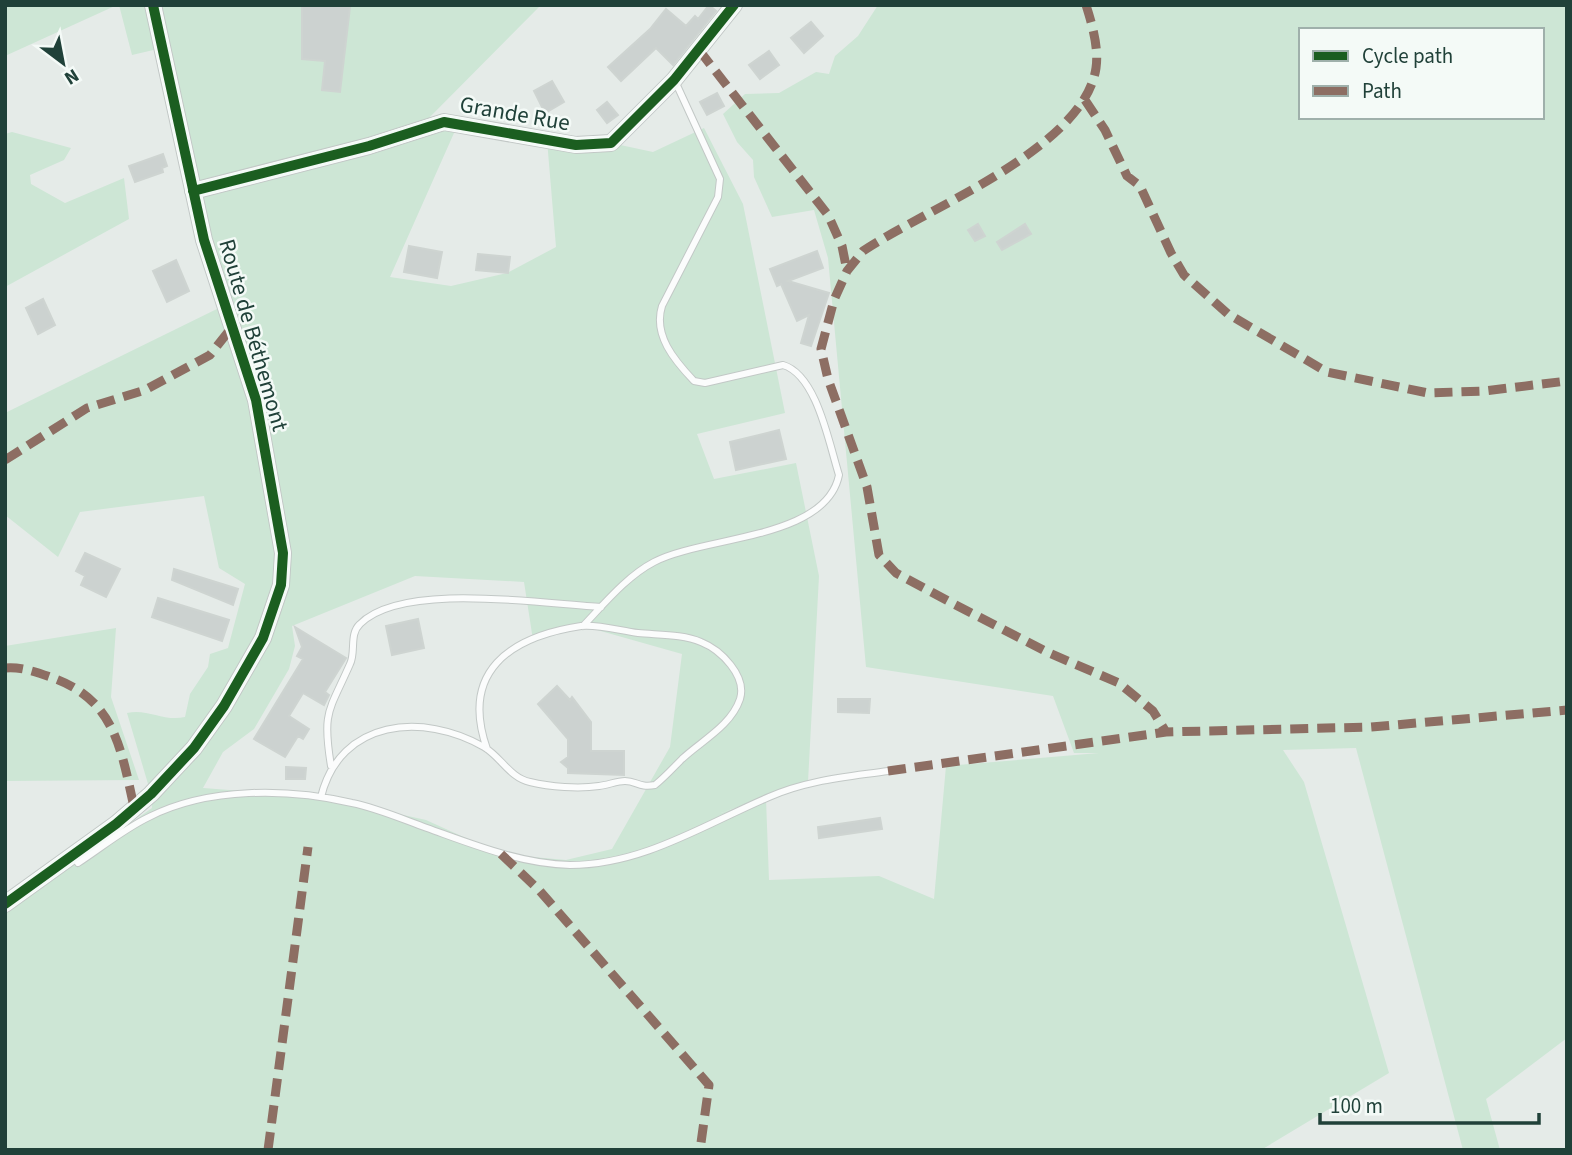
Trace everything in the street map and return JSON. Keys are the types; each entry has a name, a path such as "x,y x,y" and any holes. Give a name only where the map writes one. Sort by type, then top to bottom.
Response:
{"street":[{"name":"Route de Béthemont","path":"5,904 75,855 151,794 194,748 224,706 263,638 281,585 283,553 256,400 204,240 153,5"},
{"name":"Grande Rue","path":"193,191 369,146 444,122 576,145 611,143 674,80 734,5"}],"lane":[{"path":"583,626 654,562 705,545 770,531 813,511 836,490 839,475 809,386 794,368 783,365 705,383 694,381 660,335 657,320 662,306 718,197 720,179 674,80"},
{"path":"321,797 331,766 326,736 327,712 352,662 353,635 359,624 376,613 406,602 442,596 601,607"},
{"path":"331,766 367,736 388,728 436,729 487,749 515,776 528,782 598,787 627,781 641,788 655,785 733,713 741,697 737,674 722,656 702,642 583,626 524,642 494,665 482,685 478,702 479,726 487,749"},
{"path":"75,855 78,863 149,817 185,803 250,793 321,797 353,803 501,854 569,865 617,859 668,844 770,796 808,782 888,771"}],"green space":[{"path":"5,5 117,5 5,56"},
{"path":"119,5 541,5 418,129 458,124 390,277 451,286 507,273 556,247 547,140 611,143 653,152 704,128 743,204 785,413 697,434 714,479 796,463 819,576 808,782 721,813 766,799 769,880 879,876 934,899 946,766 1099,753 1074,753 1053,696 866,667 828,258 814,210 772,217 754,177 753,160 737,142 723,114 745,94 779,93 816,72 829,74 835,56 858,36 878,5 1567,5 1567,1038 1486,1099 1500,1150 1463,1150 1356,748 1283,750 1304,782 1389,1073 1261,1150 5,1150 5,912 152,808 151,794 127,713 185,717 190,694 208,667 210,654 228,648 245,584 219,568 204,496 80,512 58,557 5,515 5,413 225,305 162,48 132,55","holes":["415,576 524,582 533,640 583,626 682,654 670,747 612,849 566,860 501,854 426,820 321,797 203,788 223,752 254,729 289,669 295,646 292,626"]},
{"path":"12,132 71,148 64,160 30,175 31,184 65,203 124,178 129,219 5,287 5,134"},
{"path":"116,628 111,697 139,780 5,781 5,646"}],"building":[{"path":"302,5 350,7 340,92 322,90 325,61 302,59"},
{"path":"709,5 716,11 673,65 656,48 621,81 608,67 650,29 666,9 686,26 695,16 698,19"},
{"path":"811,22 823,36 804,53 791,38"},
{"path":"769,51 779,65 760,79 749,65"},
{"path":"552,81 564,102 545,113 534,91"},
{"path":"717,93 724,106 707,115 700,102"},
{"path":"607,102 618,115 607,123 597,110"},
{"path":"163,154 167,166 162,168 163,172 135,182 129,166"},
{"path":"978,224 985,236 975,241 968,230"},
{"path":"1025,224 1031,234 1002,250 997,242"},
{"path":"409,246 442,252 437,278 404,272"},
{"path":"817,251 823,268 788,281 829,293 811,346 801,343 809,315 797,321 781,284 777,286 770,269"},
{"path":"478,254 510,257 508,273 476,270"},
{"path":"176,260 189,291 167,302 153,271"},
{"path":"43,299 55,325 38,334 26,308"},
{"path":"779,430 786,459 736,470 730,442"},
{"path":"85,553 120,569 106,597 81,585 85,576 76,571"},
{"path":"174,569 238,589 233,605 172,580"},
{"path":"158,598 229,620 222,641 152,617"},
{"path":"418,619 424,648 392,655 386,626"},
{"path":"295,627 346,658 325,692 329,695 324,705 303,693 289,716 309,729 303,739 298,736 285,757 254,739 303,659 297,656 302,647"},
{"path":"557,686 570,700 572,697 591,722 591,751 624,751 624,775 568,773 568,768 561,762 568,757 568,739 538,704"},
{"path":"838,699 870,699 869,713 838,712"},
{"path":"286,767 306,768 305,779 286,779"},
{"path":"880,818 882,829 819,838 818,827"}],"marked path":[{"path":"1086,5 1097,60 1085,97 1063,125 1033,150 961,196 863,251 847,271 834,300 821,349 828,379 867,487 879,555 896,573 954,604 1049,653 1119,683 1153,711 1166,732"},
{"path":"699,50 828,215 842,246 847,271"},
{"path":"1085,100 1105,130 1127,176 1140,186 1184,275 1228,314 1327,372 1428,393 1484,391 1567,381"},
{"path":"5,460 87,408 145,390 210,355 232,327"},
{"path":"5,668 23,669 53,678 74,687 90,699 112,729 119,746 134,807"},
{"path":"888,771 1166,732 1371,727 1567,710"},
{"path":"268,1150 308,847"},
{"path":"501,854 539,890 709,1085 700,1150"}],"cycle path":[{"path":"5,904 116,824 151,794 194,748 224,706 263,638 281,585 283,553 256,400 204,240 153,5"},
{"path":"193,191 369,146 444,122 576,145 611,143 674,80 734,5"}]}
